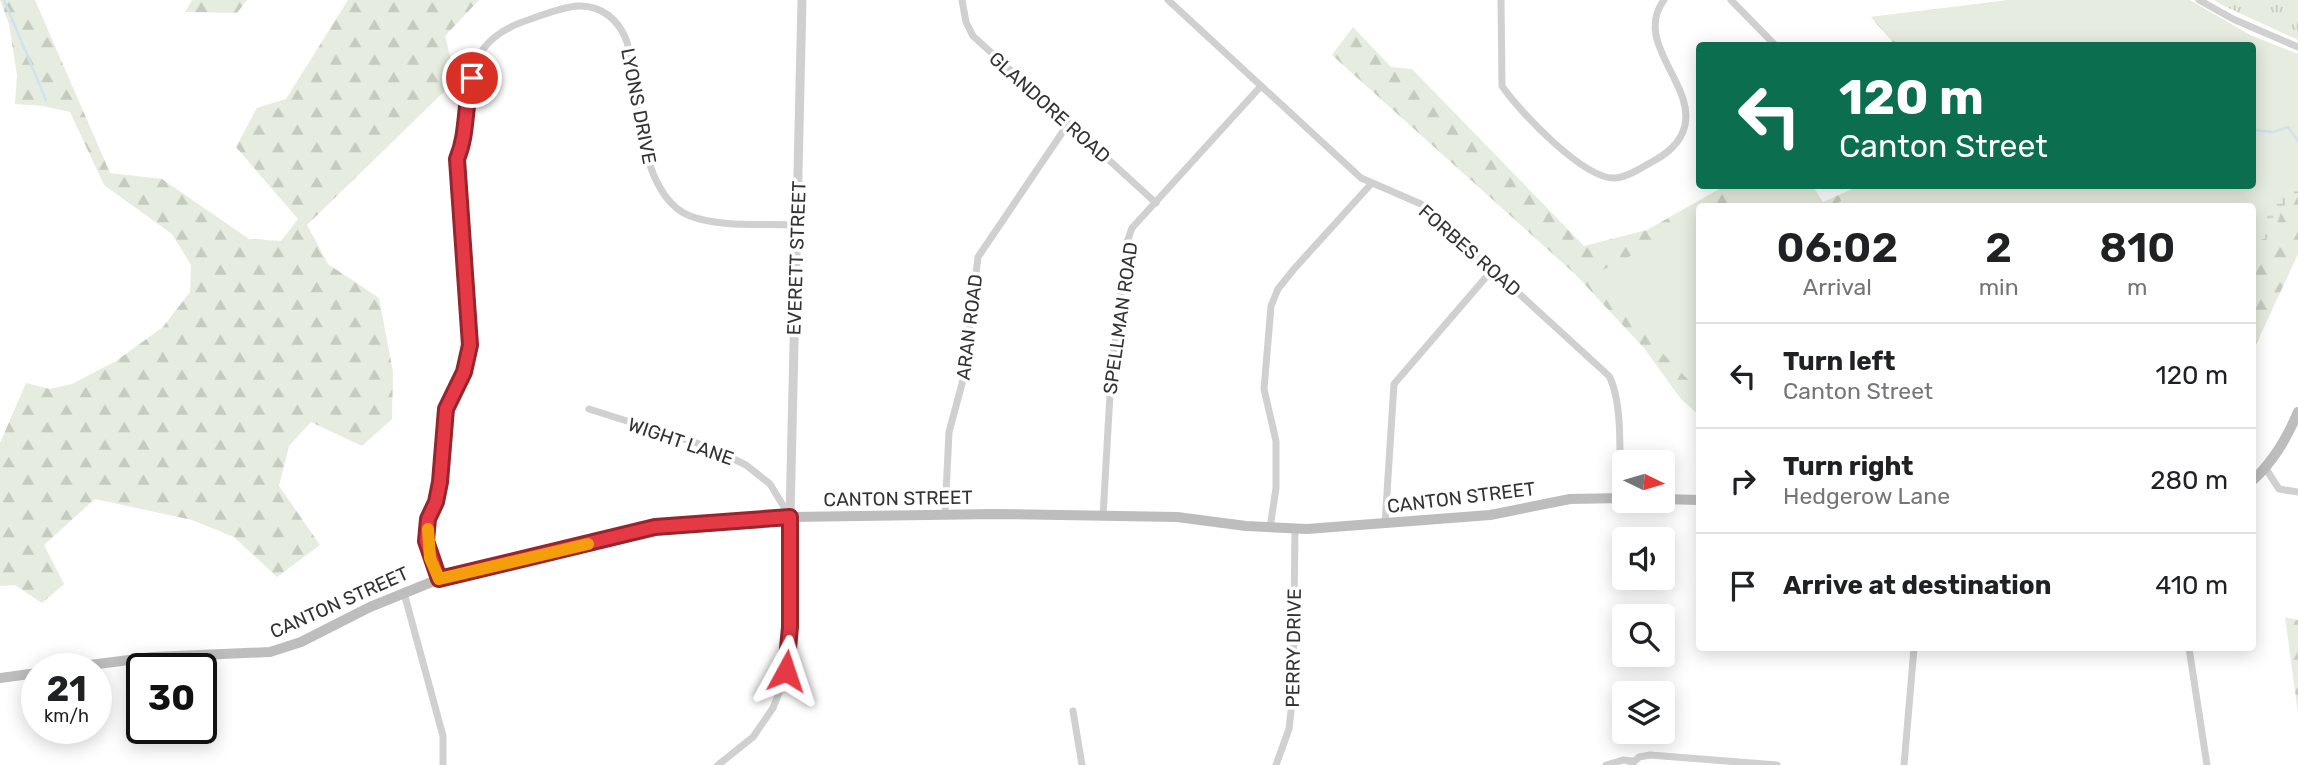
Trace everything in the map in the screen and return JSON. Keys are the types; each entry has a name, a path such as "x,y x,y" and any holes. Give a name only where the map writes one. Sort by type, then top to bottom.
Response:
{"main road":[{"path":"2256,478 2266,469 2287,438 2298,412"},
{"name":"CANTON STREET","path":"112,662 153,657 270,652 301,642 439,579 655,527 790,517 945,514 1177,517 1295,529 1490,515 1570,499 1612,498"},
{"path":"1675,499 1696,500"},
{"path":"0,678 21,675"}],"street":[{"name":"EVERETT STREET","path":"790,517 802,0"},
{"name":"GLANDORE ROAD","path":"962,0 966,22 973,36 1156,203"},
{"name":"FORBES ROAD","path":"1168,0 1371,184 1421,204 1609,376 1614,385 1619,450"},
{"path":"1501,0 1502,86 1567,153 1592,172 1617,178 1664,156 1678,141 1685,127 1685,104 1661,53 1656,32 1658,8 1664,0"},
{"path":"1731,0 1772,42"},
{"path":"2199,0 2233,19 2298,47"},
{"name":"LYONS DRIVE","path":"439,579 426,541 428,519 436,502 440,482 446,409 464,372 470,345 457,197 457,159 466,139 465,105 479,55 485,45 507,26 559,10 580,6 594,8 612,18 621,29 628,48 650,167 673,206 700,218 797,225"},
{"name":"SPELLMAN ROAD","path":"1103,516 1111,377 1127,242 1132,228 1261,86"},
{"name":"ARAN ROAD","path":"945,514 949,432 963,380 977,260 984,245 1068,124"},
{"path":"1270,528 1276,488 1276,441 1264,389 1271,306 1278,289 1294,269 1371,184"},
{"path":"1385,524 1394,384 1493,269"},
{"name":"WIGHT LANE","path":"589,409 709,447 746,465 770,484 790,517"},
{"path":"2266,469 2280,489 2286,493 2298,492"},
{"path":"718,765 754,737 773,708 782,685 790,627 790,517"},
{"name":"PERRY DRIVE","path":"1276,765 1289,729 1293,704 1295,529"},
{"path":"404,593 443,736 443,765"},
{"path":"1904,765 1914,651"},
{"path":"2189,651 2207,765"},
{"path":"1073,711 1082,765"},
{"path":"1606,765 1623,760 1632,763 1650,755 1777,765"}],"green space":[{"path":"0,0 35,0 110,173 162,179 249,239 281,241 298,219 236,147 257,108 286,99 348,0 479,0 445,36 456,80 307,225 328,264 379,298 393,372 392,419 362,446 311,422 289,446 279,486 320,545 277,577 234,537 192,520 95,499 44,545 64,584 42,603 15,585 0,586 0,443 26,383 50,389 72,384 116,361 163,327 190,292 191,265 172,234 104,185 70,112 15,104 17,75 9,24"},
{"path":"192,0 247,0 237,13 185,12"},
{"path":"2010,0 2237,33 2298,56 2298,254 2256,344 2256,203 1696,203 1696,412 1681,399 1644,348 1575,274 1332,55 1353,27 1391,67 1412,69 1584,246 1647,230 1719,189 1815,189 1823,202 1852,189 2256,189 2256,42 1892,42 1871,17"},
{"path":"2010,0 2190,0 2250,35 2298,54 2298,178 2281,190 2256,238 2256,203 1837,203 1863,189 2256,189 2256,42 1895,42 1871,17"},
{"path":"2214,0 2298,0 2298,40 2222,5"},
{"path":"2298,125 2298,193 2288,200 2271,237 2256,241 2256,203 2250,203"},
{"path":"1762,189 1802,189 1809,203 1733,203"},
{"path":"1696,223 1696,388 1589,277"},
{"path":"2285,617 2298,620 2298,713"}],"waterway":[{"path":"4,0 46,100"},
{"path":"2256,130 2273,132 2288,127 2298,141"}],"slow traffic":[{"path":"428,529 426,541 439,579 588,544"}],"route":[{"path":"472,78 465,105 466,139 457,159 457,197 470,345 464,372 446,409 442,429 440,482 436,502 428,519 426,541 439,579 655,527 747,518 790,517 790,627 786,671"}]}
